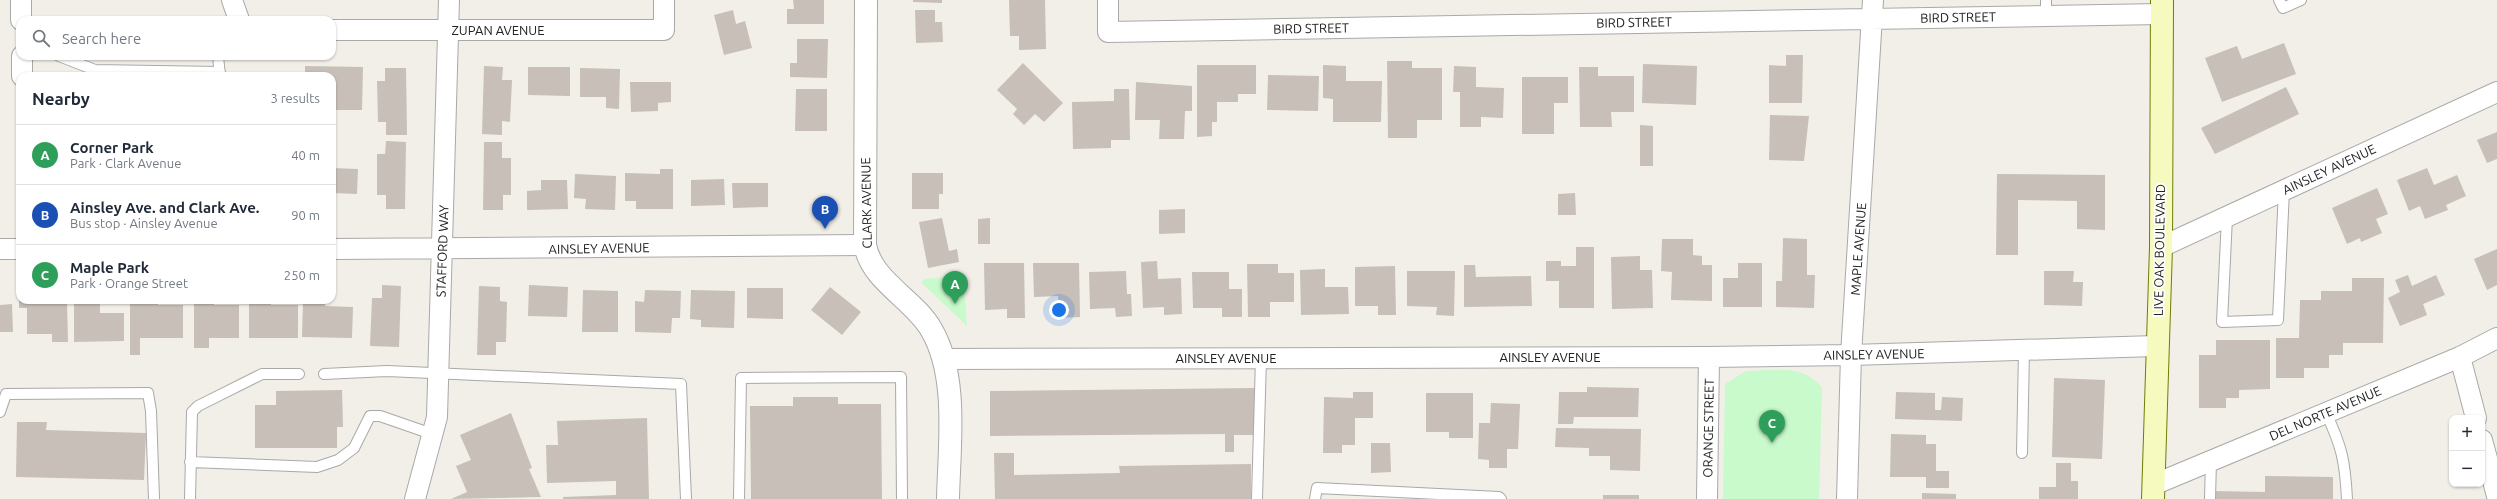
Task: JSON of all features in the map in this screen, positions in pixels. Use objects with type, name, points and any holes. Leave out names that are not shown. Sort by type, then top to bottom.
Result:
[{"type":"main road","name":"LIVE OAK BOULEVARD","points":[[2153,492],[2156,346],[2161,247],[2161,7]]},
{"type":"street","points":[[21,0],[21,16]]},
{"type":"street","points":[[232,0],[238,16]]},
{"type":"street","name":"STAFFORD WAY","points":[[415,499],[437,417],[449,0]]},
{"type":"street","name":"ZUPAN AVENUE","points":[[336,30],[664,30],[664,0]]},
{"type":"street","name":"CLARK AVENUE","points":[[866,0],[865,245],[871,264],[931,328],[944,359],[949,394],[948,499]]},
{"type":"street","name":"BIRD STREET","points":[[1108,0],[1108,32],[1872,9],[2161,7]]},
{"type":"street","name":"MAPLE AVENUE","points":[[1847,499],[1851,355],[1872,9]]},
{"type":"street","points":[[22,60],[22,72]]},
{"type":"street","name":"AINSLEY AVENUE","points":[[2161,247],[2497,92]]},
{"type":"street","name":"AINSLEY AVENUE","points":[[336,249],[442,250],[865,245]]},
{"type":"street","points":[[0,249],[16,249]]},
{"type":"street","name":"DEL NORTE AVENUE","points":[[2153,492],[2212,460],[2460,356],[2497,338]]},
{"type":"street","name":"AINSLEY AVENUE","points":[[944,359],[1851,355],[2156,346]]},
{"type":"street","name":"ORANGE STREET","points":[[1707,499],[1709,356]]},
{"type":"street","points":[[2460,356],[2475,415]]},
{"type":"street","points":[[2485,451],[2497,496]]},
{"type":"lane","points":[[2279,0],[2283,8],[2301,0]]},
{"type":"lane","points":[[69,60],[95,70],[158,72]]},
{"type":"lane","points":[[218,60],[220,72]]},
{"type":"lane","points":[[2227,217],[2222,322],[2278,320],[2284,190]]},
{"type":"lane","points":[[2022,453],[2024,350]]},
{"type":"lane","points":[[1256,499],[1261,358]]},
{"type":"lane","points":[[324,374],[387,371],[681,384],[686,499]]},
{"type":"lane","points":[[190,499],[192,412],[198,406],[262,374],[299,374]]},
{"type":"lane","points":[[739,499],[741,378],[901,377],[902,499]]},
{"type":"lane","points":[[0,412],[6,394],[148,393],[151,411],[154,499]]},
{"type":"lane","points":[[2326,412],[2340,442],[2345,462],[2347,499]]},
{"type":"lane","points":[[190,462],[317,467],[338,460],[354,448],[370,416],[380,416],[432,434]]},
{"type":"lane","points":[[2210,499],[2212,460]]},
{"type":"lane","points":[[1315,499],[1317,488],[1499,497],[1501,499]]},
{"type":"green space","points":[[963,275],[967,326],[921,282],[925,279]]},
{"type":"green space","points":[[1788,370],[1797,372],[1814,380],[1822,388],[1819,499],[1723,499],[1725,384],[1746,371]]},
{"type":"building","points":[[793,0],[824,0],[824,24],[787,24],[787,9],[794,9]]},
{"type":"building","points":[[913,0],[942,0],[942,3],[913,2]]},
{"type":"building","points":[[1009,0],[1045,0],[1046,49],[1019,50],[1019,36],[1010,36]]},
{"type":"building","points":[[733,10],[736,24],[745,21],[752,48],[724,55],[714,15]]},
{"type":"building","points":[[915,10],[935,10],[935,22],[942,22],[943,42],[916,43]]},
{"type":"building","points":[[797,39],[828,39],[827,78],[790,77],[790,63],[797,63]]},
{"type":"building","points":[[2284,43],[2296,74],[2222,102],[2205,58],[2237,46],[2242,59]]},
{"type":"building","points":[[1786,55],[1803,55],[1802,103],[1769,103],[1769,65],[1786,66]]},
{"type":"building","points":[[1387,61],[1412,61],[1412,68],[1442,68],[1442,120],[1417,120],[1417,138],[1388,138]]},
{"type":"building","points":[[1023,63],[1063,103],[1044,122],[1035,114],[1024,125],[1013,114],[1017,109],[997,90]]},
{"type":"building","points":[[1643,64],[1697,66],[1696,105],[1642,103]]},
{"type":"building","points":[[1197,65],[1256,65],[1256,94],[1238,94],[1238,102],[1217,102],[1217,122],[1212,122],[1212,136],[1197,137]]},
{"type":"building","points":[[1323,65],[1346,66],[1346,81],[1382,81],[1381,122],[1333,122],[1333,99],[1323,98]]},
{"type":"building","points":[[305,66],[363,67],[362,110],[336,110],[336,72],[305,72]]},
{"type":"building","points":[[484,66],[503,67],[502,80],[512,80],[510,122],[502,121],[502,135],[482,134]]},
{"type":"building","points":[[1454,66],[1476,67],[1476,87],[1504,88],[1503,118],[1481,117],[1481,127],[1460,127],[1460,92],[1453,92]]},
{"type":"building","points":[[528,67],[570,67],[570,96],[528,95]]},
{"type":"building","points":[[1579,67],[1598,67],[1598,76],[1634,76],[1634,112],[1611,112],[1612,127],[1580,127]]},
{"type":"building","points":[[385,68],[406,68],[407,135],[386,135],[386,122],[378,122],[377,81],[385,81]]},
{"type":"building","points":[[580,68],[620,69],[619,109],[606,108],[606,97],[580,97]]},
{"type":"building","points":[[1268,75],[1319,76],[1318,111],[1267,110]]},
{"type":"building","points":[[1522,77],[1568,77],[1568,103],[1554,103],[1554,134],[1522,134]]},
{"type":"building","points":[[630,82],[671,82],[671,102],[658,103],[658,111],[631,112]]},
{"type":"building","points":[[1136,82],[1192,86],[1192,111],[1185,111],[1184,139],[1159,139],[1160,120],[1135,120]]},
{"type":"building","points":[[2286,87],[2299,114],[2215,154],[2201,128]]},
{"type":"building","points":[[796,89],[827,89],[827,131],[795,131]]},
{"type":"building","points":[[1114,89],[1129,89],[1130,140],[1111,140],[1111,148],[1073,149],[1072,102],[1114,101]]},
{"type":"building","points":[[1770,115],[1809,116],[1804,161],[1769,160]]},
{"type":"building","points":[[1640,125],[1653,126],[1653,166],[1640,166]]},
{"type":"building","points":[[2497,132],[2497,159],[2487,163],[2477,140]]},
{"type":"building","points":[[386,141],[406,142],[405,209],[386,209],[386,195],[377,195],[377,154],[385,154]]},
{"type":"building","points":[[484,142],[502,142],[502,158],[511,158],[511,195],[503,195],[503,210],[483,210]]},
{"type":"building","points":[[336,168],[358,169],[357,194],[336,193]]},
{"type":"building","points":[[2427,168],[2434,185],[2457,175],[2466,196],[2446,205],[2448,210],[2425,219],[2420,206],[2409,211],[2397,180]]},
{"type":"building","points":[[660,169],[673,169],[673,209],[636,209],[636,201],[625,201],[625,173],[660,174]]},
{"type":"building","points":[[912,173],[943,173],[943,194],[939,194],[939,209],[912,209]]},
{"type":"building","points":[[575,174],[616,176],[615,210],[585,209],[586,199],[574,198]]},
{"type":"building","points":[[1997,174],[2105,175],[2105,230],[2077,229],[2077,201],[2018,200],[2018,255],[1996,255]]},
{"type":"building","points":[[724,179],[725,205],[691,206],[691,180]]},
{"type":"building","points":[[541,180],[567,180],[568,209],[527,210],[527,191],[541,190]]},
{"type":"building","points":[[732,183],[768,183],[768,207],[733,208]]},
{"type":"building","points":[[2377,188],[2388,214],[2376,219],[2382,233],[2361,242],[2360,238],[2347,244],[2332,208]]},
{"type":"building","points":[[1575,193],[1576,215],[1558,215],[1558,194]]},
{"type":"building","points":[[1185,209],[1185,233],[1159,234],[1159,210]]},
{"type":"building","points":[[942,218],[949,251],[957,249],[959,262],[928,268],[919,222]]},
{"type":"building","points":[[990,218],[990,244],[978,244],[978,219]]},
{"type":"building","points":[[1783,238],[1807,239],[1807,275],[1815,275],[1814,308],[1776,307],[1776,281],[1782,281]]},
{"type":"building","points":[[1662,239],[1693,239],[1693,255],[1702,256],[1702,265],[1712,265],[1712,301],[1671,300],[1672,272],[1661,271]]},
{"type":"building","points":[[1576,247],[1594,247],[1594,308],[1559,308],[1559,281],[1546,281],[1546,261],[1561,261],[1561,266],[1576,266]]},
{"type":"building","points":[[2497,249],[2497,285],[2487,290],[2474,259]]},
{"type":"building","points":[[1640,256],[1640,270],[1652,270],[1653,308],[1612,309],[1611,257]]},
{"type":"building","points":[[1157,261],[1158,279],[1181,278],[1182,314],[1164,315],[1164,307],[1143,308],[1141,262]]},
{"type":"building","points":[[984,263],[1024,263],[1025,318],[1007,318],[1007,309],[985,310]]},
{"type":"building","points":[[1033,263],[1079,263],[1080,317],[1059,318],[1058,296],[1034,297]]},
{"type":"building","points":[[1738,263],[1762,263],[1762,307],[1723,307],[1723,278],[1738,278]]},
{"type":"building","points":[[1247,264],[1278,264],[1278,273],[1294,273],[1294,302],[1270,302],[1270,317],[1248,317]]},
{"type":"building","points":[[1464,265],[1475,265],[1476,277],[1531,276],[1532,306],[1464,307]]},
{"type":"building","points":[[1395,266],[1396,315],[1378,315],[1378,306],[1355,306],[1355,267]]},
{"type":"building","points":[[1325,269],[1325,287],[1348,287],[1349,314],[1301,315],[1300,270]]},
{"type":"building","points":[[1126,271],[1127,294],[1131,294],[1132,316],[1116,317],[1115,308],[1090,309],[1089,272]]},
{"type":"building","points":[[1407,271],[1455,271],[1454,316],[1436,315],[1437,307],[1407,306]]},
{"type":"building","points":[[2044,271],[2074,271],[2073,282],[2083,282],[2082,306],[2044,305]]},
{"type":"building","points":[[1192,272],[1229,272],[1229,289],[1242,289],[1242,317],[1222,317],[1222,308],[1193,308]]},
{"type":"building","points":[[2408,275],[2412,286],[2436,275],[2445,295],[2423,304],[2427,315],[2400,326],[2388,298],[2400,292],[2395,280]]},
{"type":"building","points":[[2352,278],[2384,278],[2383,343],[2343,343],[2343,355],[2329,355],[2329,368],[2304,368],[2304,378],[2276,378],[2276,338],[2299,338],[2300,300],[2321,300],[2321,291],[2352,291]]},
{"type":"building","points":[[382,285],[401,286],[399,347],[370,346],[372,298],[382,298]]},
{"type":"building","points":[[529,285],[568,287],[567,317],[528,316]]},
{"type":"building","points":[[479,286],[500,287],[500,301],[507,302],[506,342],[496,342],[496,355],[477,355]]},
{"type":"building","points":[[830,287],[861,312],[842,335],[811,310]]},
{"type":"building","points":[[747,288],[783,288],[783,319],[747,318]]},
{"type":"building","points":[[583,290],[618,291],[618,332],[582,332]]},
{"type":"building","points":[[645,290],[681,291],[680,318],[672,318],[671,333],[635,332],[635,301],[644,302]]},
{"type":"building","points":[[691,290],[735,291],[734,328],[701,327],[701,320],[690,319]]},
{"type":"building","points":[[12,304],[13,332],[0,332],[0,305]]},
{"type":"building","points":[[19,304],[67,304],[68,342],[52,342],[52,334],[27,334],[27,308],[19,308]]},
{"type":"building","points":[[74,304],[100,304],[100,313],[124,313],[124,341],[74,342]]},
{"type":"building","points":[[130,304],[183,305],[183,338],[140,338],[140,355],[130,355]]},
{"type":"building","points":[[194,304],[239,305],[239,338],[209,338],[209,348],[194,348]]},
{"type":"building","points":[[249,304],[298,305],[298,338],[249,338]]},
{"type":"building","points":[[303,304],[325,304],[325,306],[353,307],[352,338],[302,337]]},
{"type":"building","points":[[2216,340],[2270,340],[2270,389],[2239,390],[2239,398],[2226,398],[2226,408],[2199,408],[2199,355],[2216,355]]},
{"type":"building","points":[[2054,378],[2105,380],[2102,459],[2052,457]]},
{"type":"building","points":[[1587,387],[1639,388],[1638,417],[1574,417],[1573,424],[1558,424],[1559,392],[1587,392]]},
{"type":"building","points":[[1254,388],[1254,435],[1234,435],[1234,452],[1225,452],[1225,434],[990,436],[990,391]]},
{"type":"building","points":[[342,390],[343,427],[337,427],[337,448],[255,448],[255,405],[276,405],[276,391]]},
{"type":"building","points":[[1353,392],[1373,392],[1373,418],[1355,418],[1355,445],[1342,445],[1342,453],[1323,453],[1324,397],[1353,398]]},
{"type":"building","points":[[1896,392],[1935,393],[1935,410],[1941,410],[1942,397],[1963,398],[1962,421],[1895,419]]},
{"type":"building","points":[[1426,393],[1473,393],[1473,438],[1449,438],[1449,432],[1426,432]]},
{"type":"building","points":[[793,397],[838,397],[838,404],[881,404],[882,499],[751,499],[750,406],[793,406]]},
{"type":"building","points":[[1491,403],[1520,404],[1518,449],[1507,449],[1507,468],[1489,468],[1489,460],[1478,459],[1479,423],[1490,423]]},
{"type":"building","points":[[511,413],[532,468],[529,469],[541,497],[451,499],[467,492],[456,466],[471,460],[460,435]]},
{"type":"building","points":[[647,418],[649,499],[563,499],[563,497],[616,495],[616,481],[547,483],[546,445],[558,445],[557,421]]},
{"type":"building","points":[[17,422],[47,422],[46,430],[146,433],[144,480],[16,477]]},
{"type":"building","points":[[1556,428],[1641,429],[1640,471],[1610,470],[1610,456],[1589,456],[1589,448],[1555,447]]},
{"type":"building","points":[[1891,434],[1926,435],[1926,444],[1936,444],[1936,471],[1949,471],[1949,488],[1926,488],[1926,477],[1890,477]]},
{"type":"building","points":[[1371,443],[1390,443],[1391,472],[1371,473]]},
{"type":"building","points":[[994,453],[1014,453],[1014,475],[1120,473],[1119,466],[1251,464],[1251,499],[995,499]]},
{"type":"building","points":[[2056,463],[2071,463],[2071,481],[2078,481],[2078,499],[2039,499],[2039,487],[2056,487]]},
{"type":"building","points":[[2265,476],[2333,477],[2333,499],[2212,499],[2212,491],[2265,492]]},
{"type":"building","points":[[1922,493],[1956,494],[1956,499],[1922,499]]},
{"type":"building","points":[[1603,495],[1639,495],[1639,499],[1603,499]]},
{"type":"place","name":"Ainsley Ave. and Clark Ave.","points":[[825,229]]},
{"type":"place","name":"Corner Park","points":[[955,304]]},
{"type":"place","name":"Maple Park","points":[[1772,443]]}]
